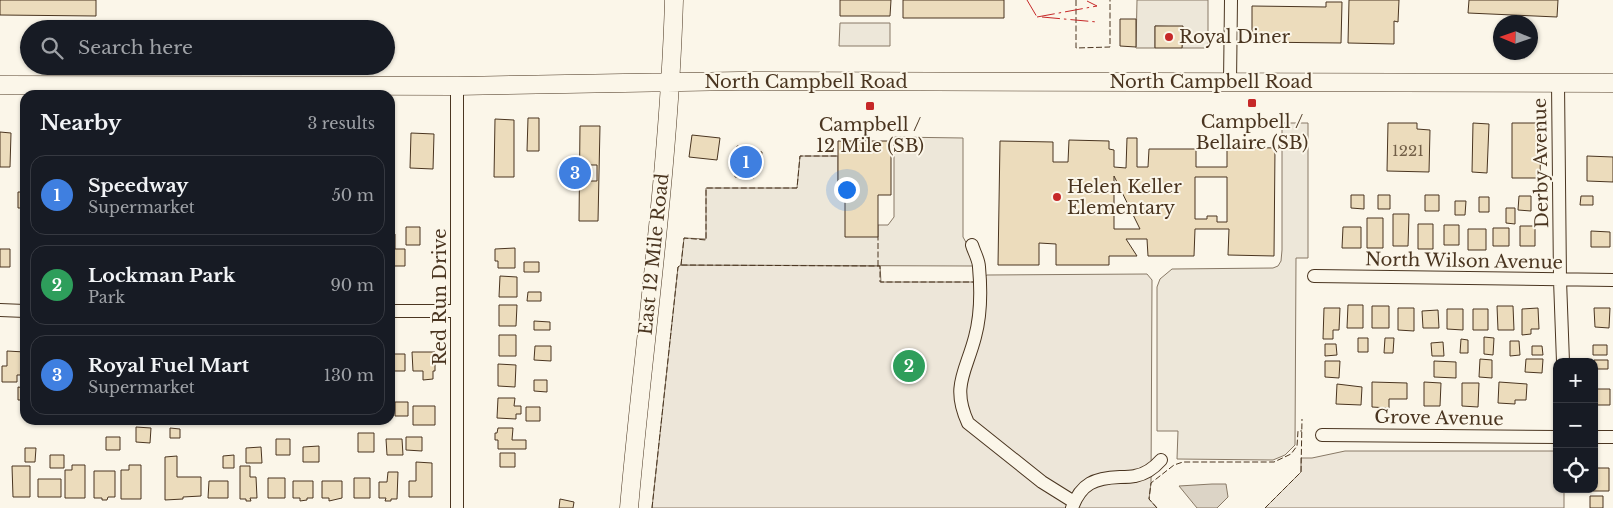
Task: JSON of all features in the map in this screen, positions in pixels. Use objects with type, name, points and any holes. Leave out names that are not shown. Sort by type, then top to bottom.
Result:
[{"type":"street","name":"East 12 Mile Road","points":[[629,508],[663,168],[674,0]]},
{"type":"street","points":[[1230,82],[1231,0]]},
{"type":"street","name":"North Campbell Road","points":[[0,85],[457,86],[669,81],[1613,83]]},
{"type":"street","name":"Derby Avenue","points":[[1558,83],[1562,358]]},
{"type":"street","name":"Red Run Drive","points":[[457,86],[457,508]]},
{"type":"street","points":[[972,245],[979,266],[979,315],[976,335],[965,365],[960,388],[961,408],[968,423],[1073,505],[1081,490],[1091,482],[1102,478],[1135,477],[1147,472],[1161,460]]},
{"type":"street","name":"North Wilson Avenue","points":[[1314,276],[1613,280]]},
{"type":"street","points":[[0,310],[20,310]]},
{"type":"street","points":[[395,311],[457,311]]},
{"type":"street","name":"Grove Avenue","points":[[1322,435],[1553,437]]},
{"type":"street","points":[[1598,437],[1613,437]]},
{"type":"shaded area","points":[[1137,0],[1208,0],[1208,48],[1182,48],[1182,27],[1155,26],[1155,48],[1136,48]]},
{"type":"shaded area","points":[[840,23],[890,23],[890,46],[839,46]]},
{"type":"shaded area","points":[[1282,123],[1308,123],[1308,258],[1296,258],[1295,445],[1285,455],[1273,460],[1177,459],[1178,431],[1157,431],[1157,287],[1160,279],[1172,269],[1273,268],[1278,266],[1281,261],[1282,250]]},
{"type":"shaded area","points":[[894,137],[963,138],[963,237],[972,253],[973,266],[681,265],[684,238],[706,239],[706,188],[797,188],[800,156],[838,156],[838,195],[845,195],[878,237],[878,225],[888,225],[894,217]]},
{"type":"shaded area","points":[[681,265],[880,266],[881,282],[974,282],[987,275],[1147,274],[1152,280],[1151,483],[1149,499],[1157,508],[652,508],[678,267]]},
{"type":"shaded area","points":[[1345,451],[1553,451],[1553,493],[1564,493],[1564,508],[1265,508],[1301,472],[1301,458],[1312,458]]},
{"type":"shaded area","points":[[1226,484],[1228,497],[1217,508],[1197,508],[1179,486]]},
{"type":"building","points":[[0,0],[96,0],[96,16],[0,15]]},
{"type":"building","points":[[840,0],[891,0],[890,16],[840,16]]},
{"type":"building","points":[[903,0],[1004,0],[1004,18],[903,18]]},
{"type":"building","points":[[1349,0],[1399,0],[1398,22],[1394,21],[1394,44],[1348,43]]},
{"type":"building","points":[[1469,0],[1558,0],[1557,17],[1468,13]]},
{"type":"building","points":[[1326,2],[1342,2],[1341,43],[1252,42],[1252,6],[1326,7]]},
{"type":"building","points":[[1120,19],[1136,19],[1136,47],[1120,46]]},
{"type":"building","name":"Royal Diner","points":[[1155,26],[1183,26],[1182,48],[1155,48]]},
{"type":"building","points":[[528,118],[539,118],[539,151],[527,151]]},
{"type":"building","points":[[495,119],[514,120],[514,177],[494,177]]},
{"type":"building","points":[[1388,123],[1417,123],[1417,129],[1430,130],[1429,172],[1387,171]]},
{"type":"building","points":[[1473,123],[1489,124],[1487,173],[1472,172]]},
{"type":"building","points":[[1512,123],[1541,123],[1540,178],[1512,178]]},
{"type":"building","points":[[580,126],[600,126],[598,221],[579,221]]},
{"type":"building","points":[[0,132],[11,133],[10,167],[0,167]]},
{"type":"building","points":[[411,133],[434,134],[433,169],[410,168]]},
{"type":"building","points":[[692,135],[720,138],[717,160],[689,157]]},
{"type":"building","name":"Helen Keller Elementary","points":[[1127,138],[1137,138],[1137,167],[1148,167],[1149,149],[1196,149],[1196,167],[1227,167],[1227,147],[1275,148],[1274,256],[1228,255],[1229,229],[1195,229],[1194,256],[1148,256],[1147,239],[1126,239],[1137,256],[1109,256],[1109,265],[1056,265],[1056,244],[1039,243],[1039,265],[998,265],[1000,141],[1053,142],[1053,162],[1068,162],[1069,140],[1109,141],[1109,149],[1114,150],[1114,167],[1126,168]],"holes":[[[1114,176],[1140,229],[1114,229]],[[1195,177],[1227,177],[1227,222],[1217,222],[1217,216],[1207,216],[1207,219],[1195,219]]]},
{"type":"building","points":[[838,141],[891,141],[891,195],[878,195],[878,237],[845,237],[845,195],[838,195]]},
{"type":"building","points":[[737,146],[756,148],[756,151],[762,152],[761,161],[755,160],[754,178],[735,177]]},
{"type":"building","points":[[1587,156],[1613,157],[1613,182],[1587,181]]},
{"type":"building","points":[[565,165],[597,165],[597,181],[565,181]]},
{"type":"building","points":[[18,192],[20,192],[20,208],[18,208]]},
{"type":"building","points":[[1351,195],[1364,195],[1364,209],[1351,208]]},
{"type":"building","points":[[1378,195],[1390,195],[1390,209],[1378,209]]},
{"type":"building","points":[[1425,195],[1439,195],[1439,211],[1425,211]]},
{"type":"building","points":[[1519,196],[1531,196],[1531,211],[1518,210]]},
{"type":"building","points":[[1581,196],[1593,196],[1593,205],[1580,205]]},
{"type":"building","points":[[1479,197],[1489,197],[1489,212],[1479,212]]},
{"type":"building","points":[[1455,201],[1466,201],[1465,215],[1455,215]]},
{"type":"building","points":[[1506,208],[1515,208],[1515,224],[1506,223]]},
{"type":"building","points":[[1393,214],[1409,214],[1408,246],[1393,246]]},
{"type":"building","points":[[1367,218],[1383,218],[1383,248],[1367,248]]},
{"type":"building","points":[[1418,224],[1433,224],[1433,249],[1418,249]]},
{"type":"building","points":[[1444,225],[1459,225],[1459,245],[1444,245]]},
{"type":"building","points":[[1520,226],[1535,226],[1535,246],[1520,246]]},
{"type":"building","points":[[406,227],[420,227],[420,245],[406,245]]},
{"type":"building","points":[[1343,227],[1361,227],[1361,248],[1342,248]]},
{"type":"building","points":[[1493,228],[1509,228],[1509,246],[1493,246]]},
{"type":"building","points":[[1468,229],[1486,229],[1486,250],[1468,250]]},
{"type":"building","points":[[1591,231],[1610,232],[1610,247],[1591,247]]},
{"type":"building","points":[[515,248],[515,268],[498,268],[498,261],[495,261],[495,249]]},
{"type":"building","points":[[0,249],[10,249],[10,267],[0,267]]},
{"type":"building","points":[[395,249],[405,249],[405,266],[395,266]]},
{"type":"building","points":[[524,262],[539,262],[539,272],[524,272]]},
{"type":"building","points":[[500,276],[517,277],[517,297],[499,297]]},
{"type":"building","points":[[528,292],[541,292],[541,301],[527,301]]},
{"type":"building","points":[[499,305],[517,305],[516,326],[499,326]]},
{"type":"building","points":[[1348,305],[1363,305],[1363,328],[1347,328]]},
{"type":"building","points":[[1372,306],[1389,306],[1389,328],[1372,328]]},
{"type":"building","points":[[1497,306],[1513,306],[1514,330],[1498,330]]},
{"type":"building","points":[[1324,308],[1340,308],[1339,330],[1333,330],[1333,339],[1323,339]]},
{"type":"building","points":[[1398,308],[1414,308],[1414,331],[1398,330]]},
{"type":"building","points":[[1538,308],[1539,329],[1531,329],[1531,334],[1522,335],[1522,309]]},
{"type":"building","points":[[1594,308],[1610,308],[1609,328],[1595,327]]},
{"type":"building","points":[[1447,309],[1463,309],[1463,330],[1447,329]]},
{"type":"building","points":[[1473,309],[1488,309],[1488,330],[1473,330]]},
{"type":"building","points":[[1438,310],[1439,328],[1423,328],[1422,311]]},
{"type":"building","points":[[534,321],[550,322],[550,330],[534,330]]},
{"type":"building","points":[[499,335],[516,335],[516,356],[499,356]]},
{"type":"building","points":[[1484,337],[1494,338],[1493,355],[1484,354]]},
{"type":"building","points":[[1358,338],[1368,338],[1368,352],[1358,352]]},
{"type":"building","points":[[1385,338],[1394,338],[1393,353],[1384,353]]},
{"type":"building","points":[[1461,339],[1468,340],[1468,353],[1460,353]]},
{"type":"building","points":[[1510,341],[1519,341],[1520,355],[1510,356]]},
{"type":"building","points":[[1443,342],[1444,356],[1432,356],[1431,343]]},
{"type":"building","points":[[1325,344],[1336,344],[1337,355],[1325,356]]},
{"type":"building","points":[[1593,345],[1607,345],[1607,355],[1593,355]]},
{"type":"building","points":[[535,346],[551,346],[551,361],[534,360]]},
{"type":"building","points":[[1532,346],[1542,346],[1543,355],[1532,355]]},
{"type":"building","points":[[7,351],[20,352],[20,375],[17,375],[17,382],[2,382],[2,366],[7,366]]},
{"type":"building","points":[[412,352],[435,352],[433,379],[423,380],[423,371],[413,371]]},
{"type":"building","points":[[395,354],[405,354],[405,371],[395,371]]},
{"type":"building","points":[[1480,359],[1492,360],[1492,378],[1479,377]]},
{"type":"building","points":[[1526,359],[1543,359],[1542,373],[1525,372]]},
{"type":"building","points":[[1598,360],[1608,360],[1608,369],[1598,369]]},
{"type":"building","points":[[1325,361],[1340,361],[1339,378],[1325,377]]},
{"type":"building","points":[[1434,361],[1456,362],[1456,378],[1434,377]]},
{"type":"building","points":[[498,364],[516,365],[515,387],[498,386]]},
{"type":"building","points":[[534,380],[547,380],[547,392],[534,391]]},
{"type":"building","points":[[1372,382],[1407,383],[1407,399],[1389,399],[1389,408],[1372,407]]},
{"type":"building","points":[[1424,382],[1441,383],[1440,406],[1424,406]]},
{"type":"building","points":[[1499,382],[1527,384],[1526,400],[1515,400],[1515,404],[1498,403]]},
{"type":"building","points":[[1462,383],[1479,383],[1478,407],[1462,406]]},
{"type":"building","points":[[1337,384],[1362,387],[1361,405],[1336,404]]},
{"type":"building","points":[[18,387],[20,387],[20,400],[18,400]]},
{"type":"building","points":[[1598,389],[1610,389],[1610,405],[1598,405]]},
{"type":"building","points":[[498,398],[515,398],[514,406],[521,406],[521,414],[516,414],[516,419],[497,418]]},
{"type":"building","points":[[395,402],[408,402],[408,416],[395,416]]},
{"type":"building","points":[[413,406],[435,406],[435,425],[413,425]]},
{"type":"building","points":[[526,407],[540,407],[540,421],[526,421]]},
{"type":"building","points":[[136,427],[151,428],[150,443],[136,442]]},
{"type":"building","points":[[170,428],[180,429],[180,438],[170,438]]},
{"type":"building","points":[[498,428],[513,428],[512,440],[526,440],[526,449],[498,449],[498,440],[495,440],[495,433],[497,433]]},
{"type":"building","points":[[358,433],[374,433],[374,452],[358,452]]},
{"type":"building","points":[[106,437],[120,437],[120,450],[106,450]]},
{"type":"building","points":[[406,437],[422,437],[422,451],[406,450]]},
{"type":"building","points":[[276,439],[290,439],[290,455],[276,455]]},
{"type":"building","points":[[386,439],[402,439],[403,455],[387,455]]},
{"type":"building","points":[[319,446],[319,462],[303,462],[303,447]]},
{"type":"building","points":[[261,447],[262,463],[246,463],[246,448]]},
{"type":"building","points":[[25,448],[36,448],[35,462],[25,462]]},
{"type":"building","points":[[500,453],[515,453],[515,467],[500,467]]},
{"type":"building","points":[[50,455],[64,455],[64,468],[50,468]]},
{"type":"building","points":[[234,455],[234,468],[223,468],[223,456]]},
{"type":"building","points":[[177,456],[177,477],[201,477],[201,496],[165,500],[165,457]]},
{"type":"building","points":[[416,462],[432,463],[432,497],[409,497],[409,481],[416,481]]},
{"type":"building","points":[[72,465],[85,465],[85,498],[65,498],[65,470],[72,470]]},
{"type":"building","points":[[129,465],[141,465],[141,499],[121,499],[121,470],[129,470]]},
{"type":"building","points":[[12,466],[30,466],[30,497],[13,497]]},
{"type":"building","points":[[240,466],[250,466],[250,477],[256,477],[257,498],[250,498],[251,501],[240,499]]},
{"type":"building","points":[[1598,468],[1609,468],[1609,491],[1598,491]]},
{"type":"building","points":[[94,471],[115,471],[115,497],[108,497],[107,500],[94,498]]},
{"type":"building","points":[[388,472],[398,472],[397,499],[385,501],[386,498],[379,498],[379,482],[387,482]]},
{"type":"building","points":[[268,478],[285,478],[285,498],[268,498]]},
{"type":"building","points":[[354,478],[370,478],[370,498],[354,498]]},
{"type":"building","points":[[38,479],[61,479],[61,497],[38,497]]},
{"type":"building","points":[[209,481],[228,481],[228,498],[208,498]]},
{"type":"building","points":[[293,481],[313,481],[313,498],[300,501],[300,498],[293,498]]},
{"type":"building","points":[[322,481],[342,481],[342,498],[329,501],[329,498],[322,498]]},
{"type":"building","points":[[1590,496],[1603,496],[1603,508],[1590,508]]},
{"type":"building","points":[[560,499],[574,502],[573,508],[559,508]]},
{"type":"fence","points":[[1076,0],[1076,48],[1110,47],[1110,0]]},
{"type":"fence","points":[[681,265],[684,238],[706,240],[706,188],[797,188],[800,156],[838,156]]},
{"type":"fence","points":[[878,237],[878,266]]},
{"type":"fence","points":[[652,508],[678,267],[681,265],[880,266],[880,282],[974,282]]},
{"type":"fence","points":[[1265,508],[1301,472],[1302,419]]},
{"type":"fence","points":[[1157,508],[1149,499],[1151,483],[1174,465],[1183,462],[1274,462],[1291,454],[1297,446],[1298,431],[1302,431]]},
{"type":"power","points":[[1027,0],[1037,17]]},
{"type":"power","points":[[1087,1],[1097,6]]},
{"type":"power","points":[[1037,17],[1097,6]]},
{"type":"power","points":[[1042,17],[1097,22]]},
{"type":"place","name":"Royal Diner","points":[[1169,37]]},
{"type":"place","name":"Campbell / Bellaire (SB)","points":[[1252,103]]},
{"type":"place","name":"Campbell / 12 Mile (SB)","points":[[870,106]]},
{"type":"place","name":"Speedway","points":[[746,162]]},
{"type":"place","name":"Royal Fuel Mart","points":[[575,173]]},
{"type":"place","name":"Helen Keller Elementary","points":[[1057,197]]},
{"type":"place","name":"Lockman Park","points":[[909,366]]}]
